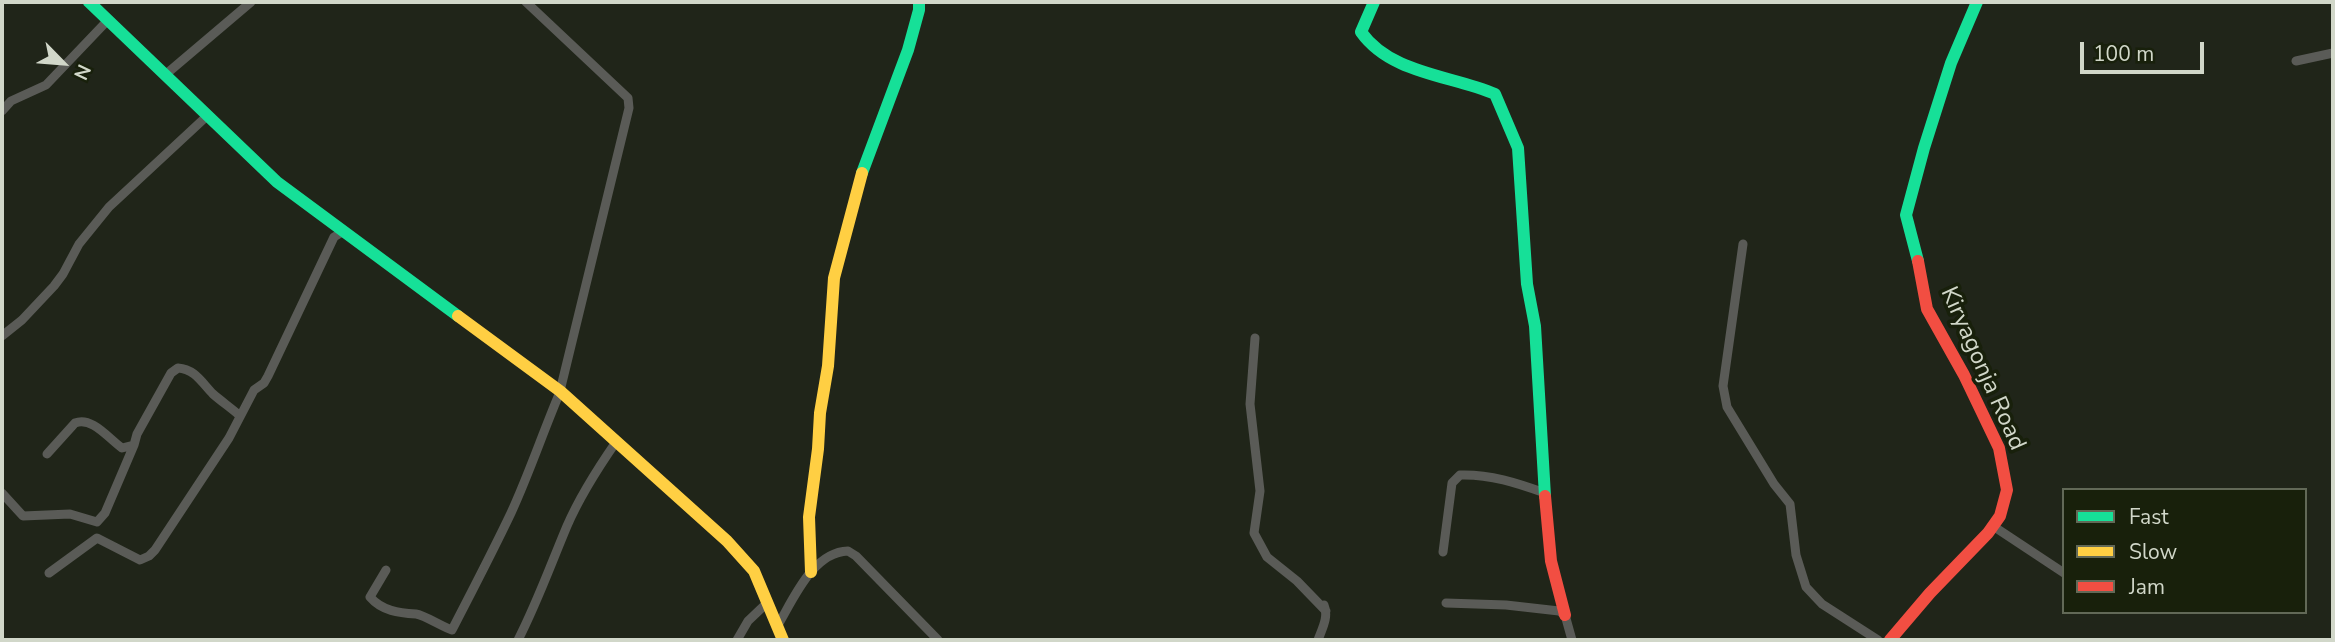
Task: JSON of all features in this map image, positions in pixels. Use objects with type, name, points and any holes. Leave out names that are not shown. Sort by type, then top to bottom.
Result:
[{"type":"street","points":[[89,2],[278,182],[560,391],[727,541],[754,571],[783,640]]},
{"type":"street","points":[[165,75],[251,2]]},
{"type":"street","points":[[449,640],[510,514],[560,391],[629,108],[628,98],[526,2]]},
{"type":"street","points":[[811,572],[809,517],[828,366],[834,278],[861,174],[908,50],[919,2]]},
{"type":"street","points":[[1374,2],[1361,32],[1367,44],[1385,58],[1495,94],[1518,148],[1527,284],[1535,326],[1545,493],[1552,556],[1550,561],[1572,640]]},
{"type":"street","name":"Kiryagonja Road","points":[[1890,640],[1993,526],[2007,490],[2006,472],[1999,448],[1927,309],[1906,215],[1951,62],[1977,2]]},
{"type":"street","points":[[2,111],[12,101],[46,85],[108,20]]},
{"type":"street","points":[[2296,61],[2333,53]]},
{"type":"street","points":[[2,336],[22,320],[54,286],[64,274],[79,244],[114,202],[207,116]]},
{"type":"street","points":[[49,573],[97,538],[140,560],[149,556],[162,541],[229,438],[254,390],[264,383],[334,237],[344,231]]},
{"type":"street","points":[[1743,244],[1723,386],[1727,407],[1774,484],[1790,504],[1796,555],[1806,587],[1822,604],[1878,640]]},
{"type":"street","points":[[1255,338],[1250,404],[1260,491],[1254,533],[1267,557],[1297,581],[1326,611]]},
{"type":"street","points":[[2,493],[23,516],[70,514],[97,523],[105,513],[137,434],[171,373],[178,368],[195,374],[239,415]]},
{"type":"street","points":[[47,454],[75,423],[82,420],[90,422],[122,448],[134,445]]},
{"type":"street","points":[[518,640],[570,521],[593,475],[616,442]]},
{"type":"street","points":[[1443,552],[1452,483],[1460,475],[1511,481],[1545,493]]},
{"type":"street","points":[[1993,526],[2062,572]]},
{"type":"street","points":[[778,625],[811,572],[831,554],[848,551],[938,640]]},
{"type":"street","points":[[386,570],[370,597],[377,605],[408,615],[418,614],[438,626],[452,630]]},
{"type":"street","points":[[1317,596],[1326,611],[1318,640]]},
{"type":"street","points":[[737,640],[748,621],[768,602]]},
{"type":"street","points":[[1446,603],[1517,606],[1559,611],[1565,615]]},
{"type":"traffic: fast","points":[[89,2],[277,182],[458,316]]},
{"type":"traffic: fast","points":[[862,173],[908,50],[919,2]]},
{"type":"traffic: fast","points":[[1374,2],[1361,32],[1374,46],[1388,57],[1422,72],[1495,94],[1518,148],[1527,284],[1535,326],[1545,496]]},
{"type":"traffic: fast","points":[[1918,261],[1906,215],[1951,63],[1977,2]]},
{"type":"traffic: slow","points":[[811,572],[809,517],[828,366],[834,278],[862,173]]},
{"type":"traffic: slow","points":[[458,316],[560,391],[727,541],[754,571],[783,640]]},
{"type":"traffic: jam","points":[[1890,640],[1930,593],[1988,533],[2000,516],[2007,490],[1999,448],[1964,375],[1927,309],[1918,261]]},
{"type":"traffic: jam","points":[[1545,496],[1551,561],[1565,615]]}]
